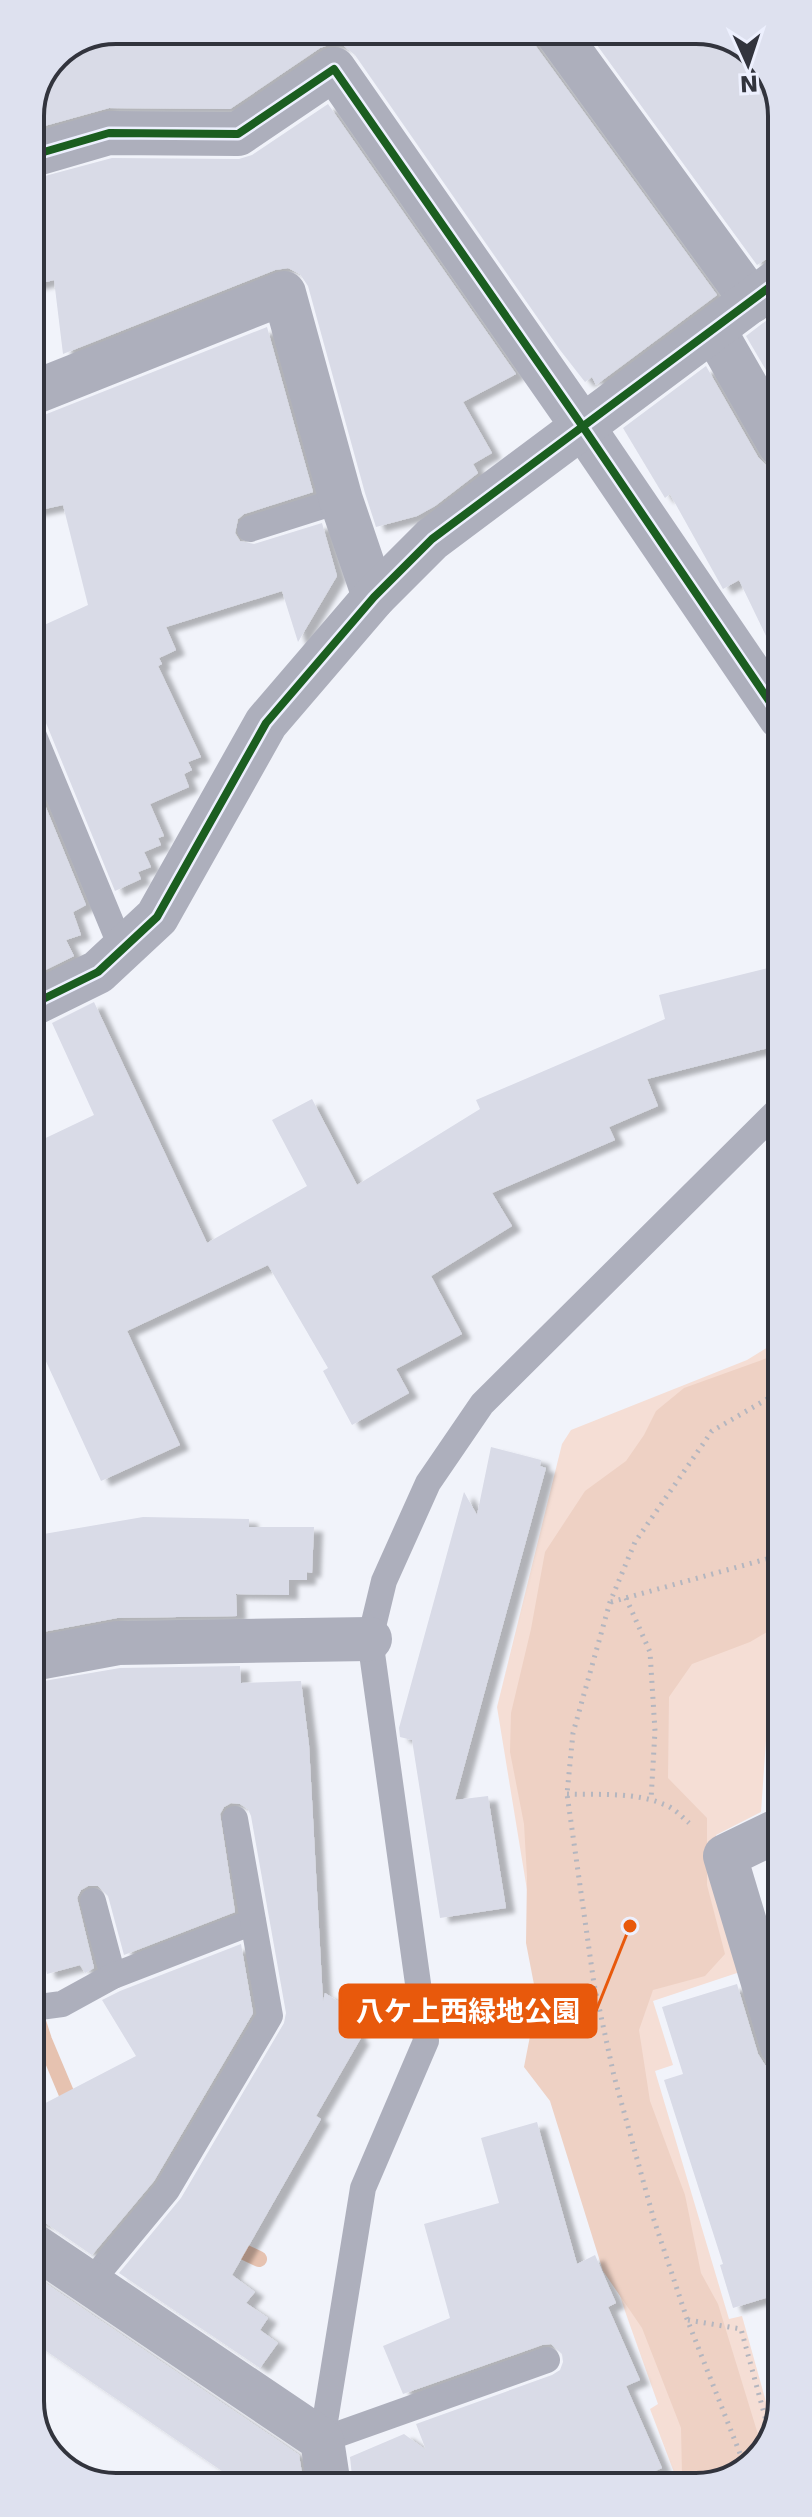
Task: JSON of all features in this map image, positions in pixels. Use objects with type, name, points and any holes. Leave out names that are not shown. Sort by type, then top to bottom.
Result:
[{"type":"street","points":[[44,999],[98,972],[157,917],[266,723],[374,597],[432,539],[766,291],[566,44]]},
{"type":"street","points":[[44,152],[109,133],[238,134],[334,69],[768,699]]},
{"type":"street","points":[[44,388],[284,293],[341,500],[374,597]]},
{"type":"street","points":[[714,330],[768,424]]},
{"type":"street","points":[[44,1657],[118,1643],[370,1639]]},
{"type":"street","points":[[768,1835],[725,1856],[768,1999]]},
{"type":"street","points":[[44,2253],[322,2440],[327,2473]]},
{"type":"lane","points":[[250,529],[341,500]]},
{"type":"lane","points":[[44,760],[122,949]]},
{"type":"lane","points":[[547,2360],[322,2440],[363,2188],[426,2041],[370,1639],[384,1581],[428,1483],[482,1404],[768,1120]]},
{"type":"lane","points":[[89,2284],[167,2190],[270,2016],[235,1819]]},
{"type":"lane","points":[[93,1901],[113,1976]]},
{"type":"lane","points":[[44,2006],[62,2004],[113,1976],[253,1922]]},
{"type":"path","points":[[741,2457],[687,2319],[654,2220],[614,2076],[594,1984],[567,1794],[573,1733],[610,1602],[635,1542],[712,1431],[768,1399]]},
{"type":"path","points":[[610,1602],[768,1559]]},
{"type":"path","points":[[626,1598],[650,1652],[655,1731],[651,1800]]},
{"type":"path","points":[[567,1794],[616,1795],[667,1805],[725,1856]]},
{"type":"path","points":[[687,2319],[741,2329],[765,2418]]},
{"type":"shaded area","points":[[768,1347],[768,1712],[761,1812],[716,1835],[715,1880],[740,1972],[653,2001],[673,2065],[655,2071],[729,2319],[742,2316],[767,2407],[761,2433],[736,2461],[714,2471],[674,2473],[650,2409],[658,2404],[567,2134],[497,1707],[562,1444],[571,1430],[747,1360]]},
{"type":"shaded area","points":[[768,1358],[768,1632],[750,1642],[692,1664],[669,1697],[668,1778],[707,1818],[707,1885],[725,1954],[705,1976],[653,1990],[639,2030],[650,2101],[685,2195],[701,2273],[718,2304],[759,2437],[747,2452],[728,2466],[696,2473],[682,2473],[681,2428],[642,2328],[603,2271],[550,2101],[524,2067],[537,2000],[526,1943],[524,1824],[510,1752],[511,1713],[545,1552],[585,1491],[626,1461],[656,1411],[684,1388]]},
{"type":"building","points":[[331,44],[320,48],[230,109],[109,108],[44,126],[45,102],[56,76],[76,56],[102,45]]},
{"type":"building","points":[[331,44],[535,44],[717,295],[596,385],[592,377],[585,382],[355,55],[344,46]]},
{"type":"building","points":[[596,44],[710,45],[740,59],[756,76],[766,98],[768,116],[768,259],[757,265]]},
{"type":"building","points":[[328,104],[516,374],[463,402],[492,453],[473,464],[478,473],[417,516],[376,527],[308,286],[300,274],[288,268],[275,270],[63,354],[54,280],[44,282],[44,176],[112,158],[239,159],[252,155]]},
{"type":"building","points":[[768,319],[768,374],[746,336]]},
{"type":"building","points":[[267,327],[313,492],[244,514],[238,519],[235,533],[240,541],[254,544],[322,523],[337,576],[298,642],[282,591],[166,627],[176,650],[159,658],[162,664],[158,666],[201,757],[188,762],[192,770],[184,774],[189,787],[150,804],[164,836],[158,838],[161,845],[144,852],[151,867],[138,872],[141,879],[115,891],[44,721],[44,625],[88,605],[63,505],[44,509],[44,415]]},
{"type":"building","points":[[706,366],[758,457],[768,466],[768,640],[739,580],[723,589],[670,494],[665,498],[623,428]]},
{"type":"building","points":[[44,803],[86,905],[73,912],[81,935],[66,940],[74,956],[44,971]]},
{"type":"building","points":[[768,968],[768,1048],[647,1079],[658,1106],[609,1127],[615,1140],[492,1193],[512,1226],[431,1276],[462,1334],[396,1369],[409,1393],[352,1425],[323,1371],[328,1368],[268,1265],[127,1331],[180,1445],[101,1481],[44,1357],[44,1139],[94,1115],[52,1023],[94,1002],[207,1243],[307,1186],[272,1120],[312,1099],[357,1185],[480,1109],[476,1100],[665,1019],[659,995]]},
{"type":"building","points":[[491,1447],[541,1460],[540,1466],[546,1468],[455,1800],[488,1796],[506,1908],[440,1918],[412,1740],[400,1737],[399,1728],[464,1492],[477,1515]]},
{"type":"building","points":[[143,1517],[249,1519],[249,1527],[314,1527],[312,1573],[307,1572],[307,1580],[289,1580],[289,1595],[236,1594],[237,1616],[117,1618],[44,1632],[44,1534]]},
{"type":"building","points":[[240,1666],[241,1683],[301,1681],[309,1745],[323,2001],[325,1993],[359,2015],[357,2038],[361,2038],[316,2116],[321,2119],[232,2275],[255,2292],[246,2303],[268,2318],[260,2330],[278,2343],[260,2368],[119,2273],[181,2198],[284,2023],[286,2013],[248,1809],[231,1803],[220,1814],[235,1912],[124,1955],[108,1896],[98,1886],[88,1886],[81,1890],[77,1898],[94,1968],[85,1973],[80,1965],[47,1974],[44,1963],[44,1681],[120,1668]]},
{"type":"building","points":[[241,1944],[253,2013],[154,2181],[92,2255],[44,2223],[44,2104],[136,2056],[102,2000]]},
{"type":"building","points":[[737,1984],[758,2054],[768,2066],[768,2297],[733,2308],[720,2265],[723,2264],[664,2080],[683,2074],[662,2007]]},
{"type":"building","points":[[537,2122],[577,2264],[595,2255],[616,2303],[608,2307],[640,2380],[626,2386],[662,2468],[651,2473],[352,2473],[350,2457],[404,2434],[426,2450],[416,2424],[560,2370],[562,2354],[551,2344],[542,2345],[403,2394],[383,2346],[450,2318],[424,2224],[499,2203],[481,2138]]},
{"type":"building","points":[[44,2282],[299,2455],[302,2473],[225,2473],[44,2350]]},
{"type":"waterway","points":[[44,2040],[73,2109]]},
{"type":"waterway","points":[[225,2243],[259,2259]]},
{"type":"cycle path","points":[[44,152],[109,133],[238,134],[334,69],[768,699]]},
{"type":"cycle path","points":[[44,999],[98,972],[157,917],[266,723],[374,597],[432,539],[768,288]]},
{"type":"place","name":"八ケ上西緑地公園","points":[[630,1926]]}]
